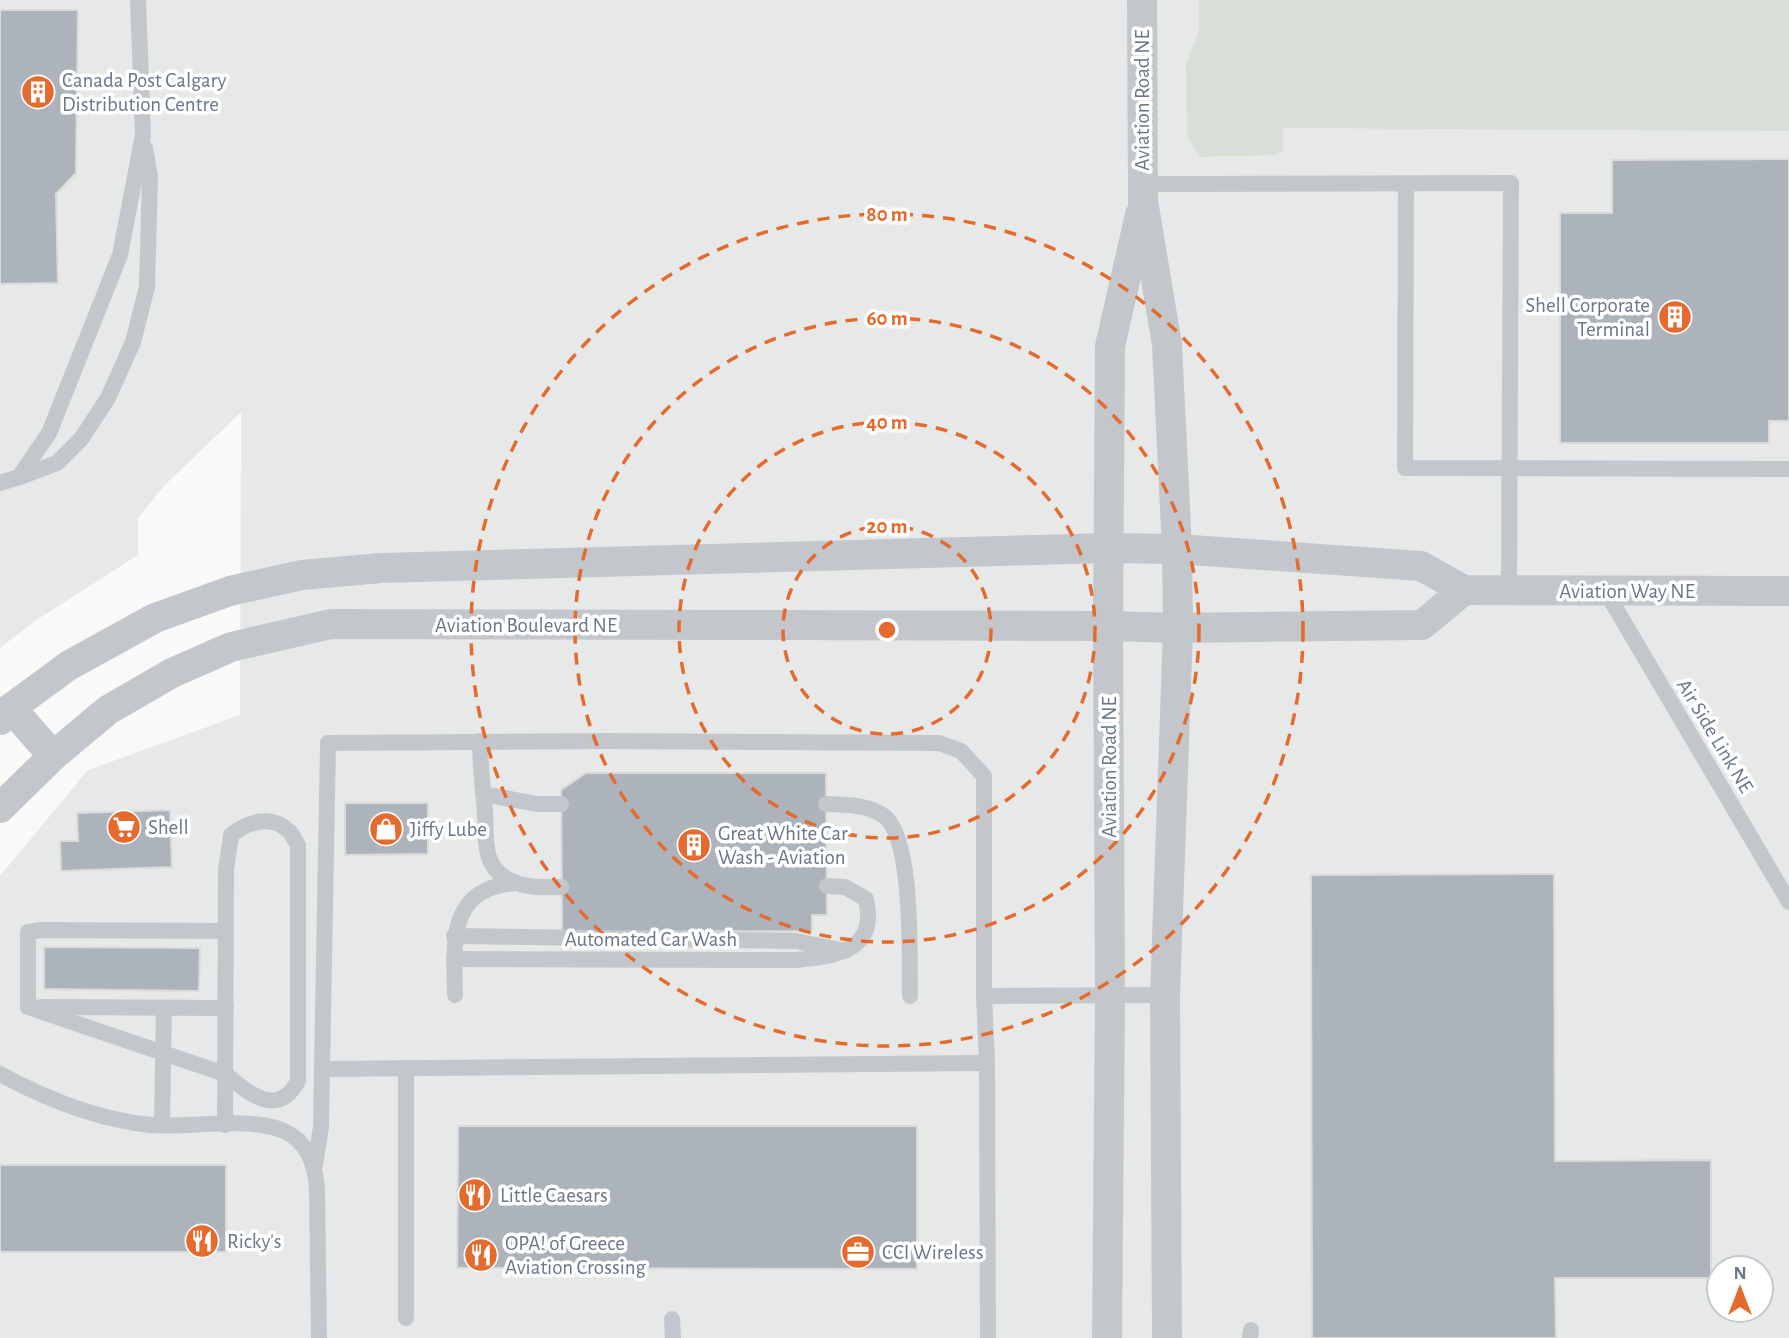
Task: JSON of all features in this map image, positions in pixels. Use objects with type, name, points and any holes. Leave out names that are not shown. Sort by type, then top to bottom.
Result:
[{"type":"street","name":"Aviation Road NE","points":[[1142,0],[1143,192],[1167,345],[1177,549],[1178,628],[1165,995],[1167,1338]]},
{"type":"street","name":"Aviation Road NE","points":[[1107,1338],[1110,346],[1143,192]]},
{"type":"street","name":"Aviation Way NE","points":[[1109,548],[1177,549],[1421,566],[1464,590],[1789,591]]},
{"type":"street","points":[[54,756],[4,707],[68,666],[155,618],[230,591],[302,575],[381,568],[1109,548]]},
{"type":"street","points":[[1178,628],[1422,625],[1464,590]]},
{"type":"street","name":"Aviation Boulevard NE","points":[[0,808],[54,756],[108,710],[172,673],[231,647],[331,624],[1178,628]]},
{"type":"lane","points":[[0,483],[57,463],[82,439],[108,398],[133,342],[147,287],[149,177],[143,135],[138,0]]},
{"type":"lane","points":[[19,477],[50,433],[120,255],[143,135]]},
{"type":"lane","points":[[1143,192],[1511,183],[1508,591]]},
{"type":"lane","points":[[1406,184],[1405,468],[1789,469]]},
{"type":"lane","name":"Air Side Link NE","points":[[1606,592],[1789,902]]},
{"type":"lane","points":[[480,741],[491,862],[503,876],[515,883],[533,888],[561,887]]},
{"type":"lane","points":[[319,1338],[315,1165],[321,1127],[328,743],[480,741],[939,743],[961,751],[984,776],[988,1338]]},
{"type":"lane","points":[[483,794],[537,804],[561,804]]},
{"type":"lane","points":[[826,804],[867,807],[886,817],[900,844],[906,879],[910,996]]},
{"type":"lane","points":[[28,1007],[225,1074],[259,1099],[281,1100],[292,1093],[298,1081],[298,845],[289,830],[271,821],[243,825],[231,835],[226,870],[226,1008],[225,1074],[225,1125]]},
{"type":"lane","points":[[455,995],[454,936],[462,912],[470,901],[488,888],[515,883]]},
{"type":"lane","points":[[827,886],[845,887],[866,899],[869,914],[866,931],[855,947],[845,951]]},
{"type":"lane","points":[[28,1007],[28,932],[226,931]]},
{"type":"lane","name":"Automated Car Wash","points":[[454,936],[796,941],[845,951]]},
{"type":"lane","name":"Automated Car Wash","points":[[454,959],[796,960],[828,957],[845,951]]},
{"type":"lane","points":[[984,996],[1165,995]]},
{"type":"lane","points":[[28,1007],[226,1008]]},
{"type":"lane","points":[[162,1125],[164,1008]]},
{"type":"lane","points":[[322,1069],[987,1063]]},
{"type":"lane","points":[[406,1068],[406,1318]]},
{"type":"lane","points":[[0,1074],[82,1110],[151,1125],[258,1125],[285,1132],[306,1148],[315,1165]]},
{"type":"lane","points":[[258,1125],[259,1099]]},
{"type":"lane","points":[[672,1319],[673,1338]]},
{"type":"shaded area","points":[[0,0],[1789,0],[1789,1338],[0,1338],[0,876],[88,770],[240,715],[241,412],[163,487],[138,518],[138,555],[35,621],[0,648]]},
{"type":"shaded area","points":[[1199,0],[1789,0],[1789,131],[1283,128],[1283,150],[1276,155],[1200,157],[1187,136],[1186,64],[1199,31]]},
{"type":"building","name":"Canada Post Calgary Distribution Centre","points":[[0,10],[78,10],[76,173],[56,194],[58,283],[0,284]]},
{"type":"building","name":"Shell Corporate Terminal","points":[[1789,159],[1789,421],[1769,421],[1769,443],[1560,443],[1560,213],[1612,213],[1612,160]]},
{"type":"building","name":"Great White Car Wash - Aviation","points":[[586,773],[826,773],[827,915],[812,915],[812,931],[562,932],[561,790]]},
{"type":"building","name":"Jiffy Lube","points":[[345,803],[428,803],[428,854],[345,855]]},
{"type":"building","name":"Shell","points":[[170,810],[172,867],[61,871],[60,841],[78,841],[77,813]]},
{"type":"building","points":[[1554,874],[1555,1161],[1711,1160],[1711,1254],[1705,1254],[1705,1278],[1555,1278],[1556,1338],[1312,1338],[1311,875]]},
{"type":"building","points":[[44,947],[200,948],[199,991],[44,989]]},
{"type":"building","points":[[458,1126],[917,1126],[917,1269],[457,1268]]},
{"type":"building","points":[[0,1165],[226,1165],[226,1252],[0,1252]]},
{"type":"place","name":"Canada Post Calgary Distribution Centre","points":[[38,92]]},
{"type":"place","name":"Shell Corporate Terminal","points":[[1675,317]]},
{"type":"place","name":"Shell","points":[[124,827]]},
{"type":"place","name":"Jiffy Lube","points":[[386,829]]},
{"type":"place","name":"Great White Car Wash - Aviation","points":[[694,845]]},
{"type":"place","name":"Little Caesars","points":[[475,1195]]},
{"type":"place","name":"Ricky's","points":[[202,1241]]},
{"type":"place","name":"CCI Wireless","points":[[858,1252]]},
{"type":"place","name":"OPA! of Greece Aviation Crossing","points":[[481,1255]]}]
